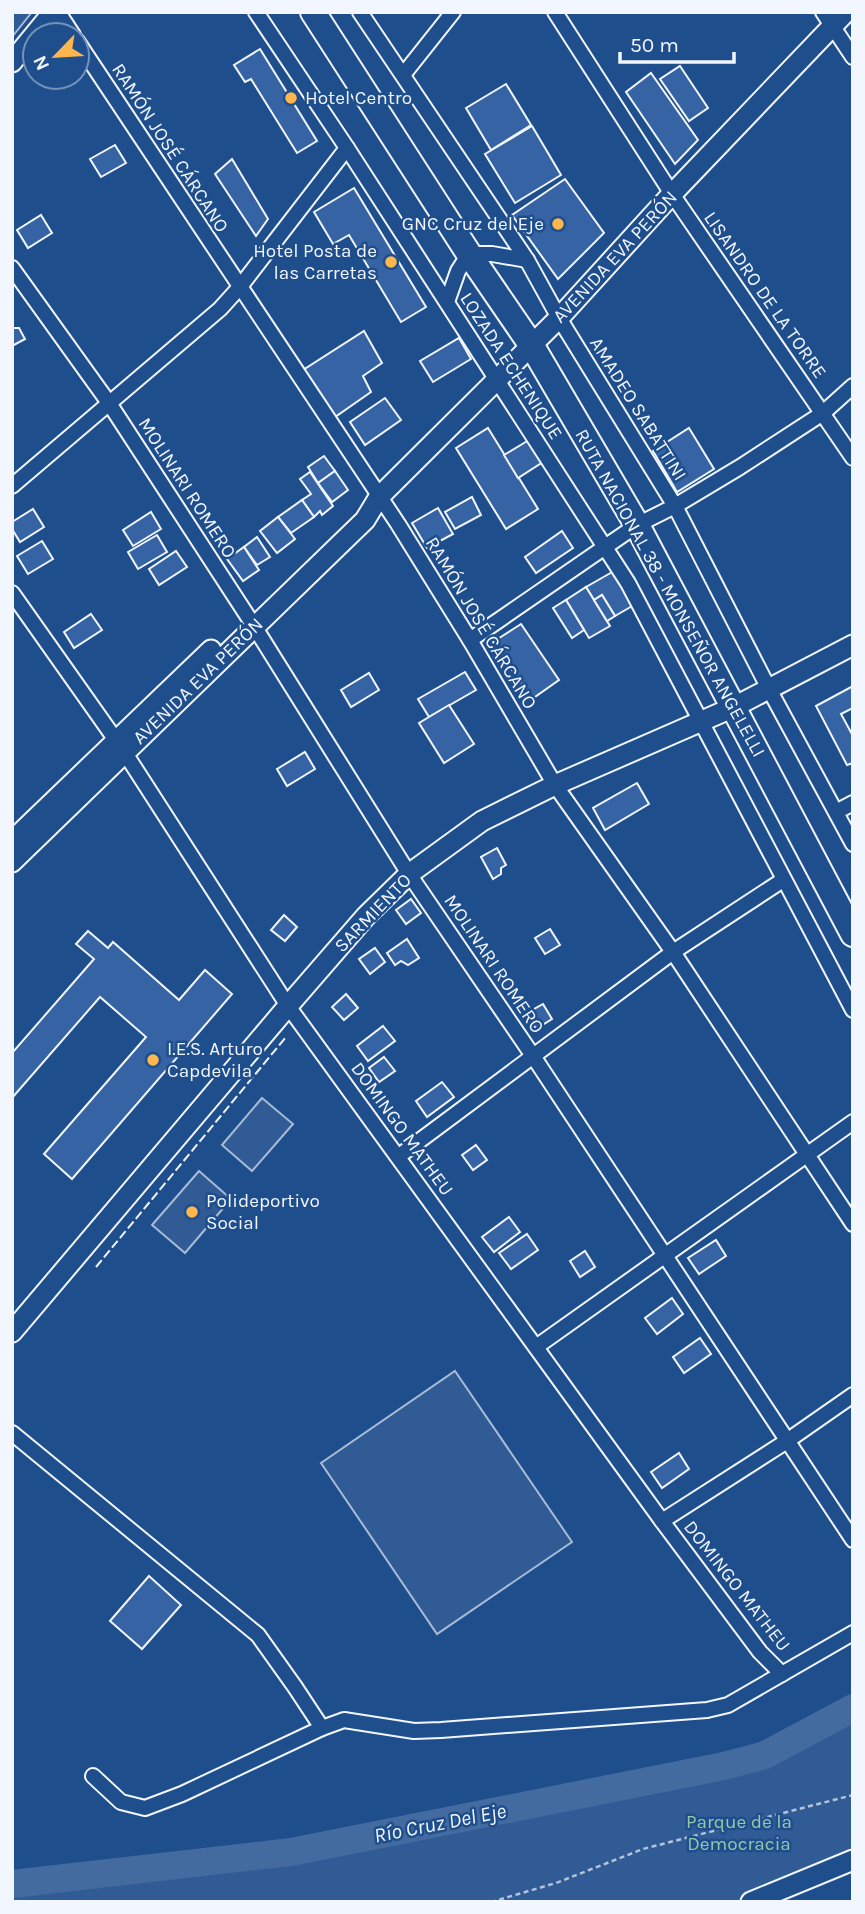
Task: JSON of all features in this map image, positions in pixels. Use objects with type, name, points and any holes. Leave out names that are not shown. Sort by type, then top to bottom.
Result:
[{"type":"highway","name":"RUTA NACIONAL 38 - MONSEÑOR ANGELELLI","points":[[313,12],[469,254],[532,346],[638,525],[853,934]]},
{"type":"main road","points":[[12,62],[55,12]]},
{"type":"main road","name":"AVENIDA EVA PERÓN","points":[[12,841],[120,747],[251,621],[365,520],[379,497],[559,318],[834,17]]},
{"type":"main road","name":"SARMIENTO","points":[[12,1332],[366,916],[409,874],[482,821],[555,785],[734,707],[853,645]]},
{"type":"main road","name":"AVENIDA EVA PERÓN","points":[[12,862],[120,747]]},
{"type":"main road","points":[[751,1902],[853,1860]]},
{"type":"street","name":"LOZADA ECHENIQUE","points":[[256,12],[628,583],[853,1010]]},
{"type":"street","name":"AMADEO SABATTINI","points":[[360,12],[527,260],[559,318],[675,506],[853,844]]},
{"type":"street","points":[[403,75],[453,12]]},
{"type":"street","name":"LISANDRO DE LA TORRE","points":[[555,12],[672,194],[853,458]]},
{"type":"street","points":[[834,17],[853,57]]},
{"type":"street","name":"RAMÓN JOSÉ CÁRCANO","points":[[91,62],[379,497],[470,640],[555,785],[673,953],[853,1224]]},
{"type":"street","points":[[12,486],[219,309],[239,288],[347,148]]},
{"type":"street","points":[[447,302],[458,271],[469,254],[492,254],[527,260]]},
{"type":"street","name":"MOLINARI ROMERO","points":[[12,268],[109,403],[251,621],[409,874],[533,1056],[853,1540]]},
{"type":"street","points":[[470,640],[638,525],[740,467],[823,413],[853,386]]},
{"type":"street","name":"DOMINGO MATHEU","points":[[12,593],[120,747],[288,1006],[662,1521],[760,1652],[782,1674]]},
{"type":"street","points":[[836,812],[853,803]]},
{"type":"street","points":[[399,1156],[673,953],[783,880]]},
{"type":"street","points":[[536,1347],[853,1122]]},
{"type":"street","points":[[662,1521],[853,1395]]},
{"type":"street","points":[[12,1433],[258,1636],[295,1686],[321,1728]]},
{"type":"street","points":[[93,1776],[121,1802],[145,1808],[182,1794],[321,1728],[344,1720],[414,1731],[707,1710],[728,1705],[853,1633]]},
{"type":"path","points":[[491,1902],[556,1883],[643,1849],[853,1796]]},
{"type":"shaded area","points":[[12,12],[32,12],[25,21],[21,21],[21,26],[12,37]]},
{"type":"shaded area","points":[[262,1098],[293,1124],[252,1171],[222,1145]]},
{"type":"shaded area","name":"Polideportivo Social","points":[[199,1171],[231,1199],[185,1253],[152,1225]]},
{"type":"shaded area","points":[[455,1371],[572,1542],[437,1634],[321,1463]]},
{"type":"shaded area","name":"Parque de la Democracia","points":[[853,1708],[853,1860],[751,1902],[12,1902],[12,1884],[291,1852],[724,1766],[765,1755]]},
{"type":"building","points":[[260,49],[317,141],[297,153],[251,79],[245,82],[234,65]]},
{"type":"building","points":[[680,66],[708,108],[689,121],[660,79]]},
{"type":"building","points":[[651,73],[698,140],[675,164],[626,92]]},
{"type":"building","points":[[506,84],[531,125],[491,150],[466,108]]},
{"type":"building","points":[[532,126],[561,175],[515,203],[485,154]]},
{"type":"building","points":[[115,145],[126,163],[101,177],[90,159]]},
{"type":"building","points":[[232,159],[268,219],[256,236],[215,174]]},
{"type":"building","name":"GNC Cruz del Eje","points":[[565,179],[604,233],[558,279],[512,215]]},
{"type":"building","points":[[354,188],[426,307],[401,322],[349,235],[333,244],[314,212]]},
{"type":"building","points":[[41,215],[52,233],[28,248],[17,230]]},
{"type":"building","points":[[12,328],[19,328],[25,339],[12,346]]},
{"type":"building","points":[[364,331],[382,363],[363,376],[371,392],[335,417],[303,370]]},
{"type":"building","points":[[459,338],[471,359],[433,382],[420,361]]},
{"type":"building","points":[[385,398],[401,420],[365,445],[350,422]]},
{"type":"building","points":[[488,428],[538,509],[506,529],[456,448]]},
{"type":"building","points":[[689,428],[714,469],[677,492],[653,451]]},
{"type":"building","points":[[529,440],[543,462],[518,478],[504,455]]},
{"type":"building","points":[[324,456],[335,471],[318,483],[308,467]]},
{"type":"building","points":[[335,471],[348,490],[332,502],[318,483]]},
{"type":"building","points":[[310,472],[333,506],[322,515],[320,511],[314,517],[302,500],[311,494],[300,479]]},
{"type":"building","points":[[472,497],[481,515],[455,529],[445,512]]},
{"type":"building","points":[[302,500],[314,517],[291,533],[278,517]]},
{"type":"building","points":[[438,508],[453,534],[427,548],[412,523]]},
{"type":"building","points":[[33,509],[44,527],[20,542],[12,529],[12,522]]},
{"type":"building","points":[[151,512],[161,529],[133,546],[123,530]]},
{"type":"building","points":[[278,517],[295,539],[277,553],[260,531]]},
{"type":"building","points":[[562,531],[573,548],[536,573],[525,557]]},
{"type":"building","points":[[157,535],[167,552],[138,569],[128,552]]},
{"type":"building","points":[[257,537],[270,557],[257,565],[244,547]]},
{"type":"building","points":[[42,541],[53,559],[28,574],[17,556]]},
{"type":"building","points":[[244,547],[259,570],[243,581],[227,559]]},
{"type":"building","points":[[176,551],[187,567],[159,585],[149,569]]},
{"type":"building","points":[[614,571],[634,605],[615,616],[602,595],[594,600],[586,587]]},
{"type":"building","points":[[586,587],[610,626],[589,638],[566,600]]},
{"type":"building","points":[[602,595],[615,616],[607,621],[594,600]]},
{"type":"building","points":[[566,600],[584,630],[572,638],[553,608]]},
{"type":"building","points":[[91,614],[102,630],[74,648],[64,632]]},
{"type":"building","points":[[521,624],[559,680],[532,699],[493,642]]},
{"type":"building","points":[[465,672],[476,690],[429,717],[418,699]]},
{"type":"building","points":[[369,673],[379,690],[351,707],[341,690]]},
{"type":"building","points":[[853,686],[853,708],[841,714],[853,736],[853,763],[847,765],[816,706]]},
{"type":"building","points":[[449,705],[474,744],[444,763],[419,723]]},
{"type":"building","points":[[305,752],[315,769],[287,786],[277,769]]},
{"type":"building","points":[[637,783],[649,804],[605,830],[593,808]]},
{"type":"building","points":[[497,848],[506,865],[501,868],[501,874],[493,879],[481,857]]},
{"type":"building","points":[[411,899],[421,913],[406,924],[396,910]]},
{"type":"building","points":[[284,915],[297,927],[285,941],[271,930]]},
{"type":"building","points":[[550,929],[560,945],[545,954],[535,938]]},
{"type":"building","points":[[88,931],[108,948],[113,942],[179,1000],[205,970],[232,994],[72,1179],[44,1154],[146,1037],[100,997],[12,1098],[12,1053],[94,959],[76,944]]},
{"type":"building","points":[[407,939],[419,958],[408,965],[401,961],[395,965],[387,953]]},
{"type":"building","points":[[375,948],[385,962],[370,974],[359,959]]},
{"type":"building","points":[[346,994],[358,1008],[344,1020],[332,1007]]},
{"type":"building","points":[[543,1004],[552,1019],[536,1029],[527,1013]]},
{"type":"building","points":[[383,1026],[395,1041],[368,1061],[357,1046]]},
{"type":"building","points":[[384,1057],[395,1071],[379,1082],[369,1068]]},
{"type":"building","points":[[442,1082],[454,1097],[427,1117],[416,1101]]},
{"type":"building","points":[[476,1145],[487,1160],[473,1170],[462,1155]]},
{"type":"building","points":[[509,1217],[520,1232],[494,1252],[482,1237]]},
{"type":"building","points":[[527,1234],[538,1250],[511,1269],[499,1253]]},
{"type":"building","points":[[716,1240],[726,1256],[699,1274],[688,1258]]},
{"type":"building","points":[[585,1251],[595,1267],[580,1277],[570,1261]]},
{"type":"building","points":[[672,1298],[683,1314],[657,1334],[645,1318]]},
{"type":"building","points":[[700,1338],[711,1354],[684,1373],[673,1357]]},
{"type":"building","points":[[679,1453],[689,1469],[662,1488],[651,1472]]},
{"type":"building","points":[[149,1576],[181,1605],[142,1649],[110,1621]]},
{"type":"waterway","name":"Río Cruz Del Eje","points":[[12,1884],[291,1852],[724,1766],[765,1755],[853,1708]]},
{"type":"fence","points":[[96,1267],[286,1037]]},
{"type":"place","name":"Hotel Centro","points":[[291,98]]},
{"type":"place","name":"GNC Cruz del Eje","points":[[558,224]]},
{"type":"place","name":"Hotel Posta de las Carretas","points":[[391,262]]},
{"type":"place","name":"I.E.S. Arturo Capdevila","points":[[153,1060]]},
{"type":"place","name":"Polideportivo Social","points":[[192,1212]]}]
